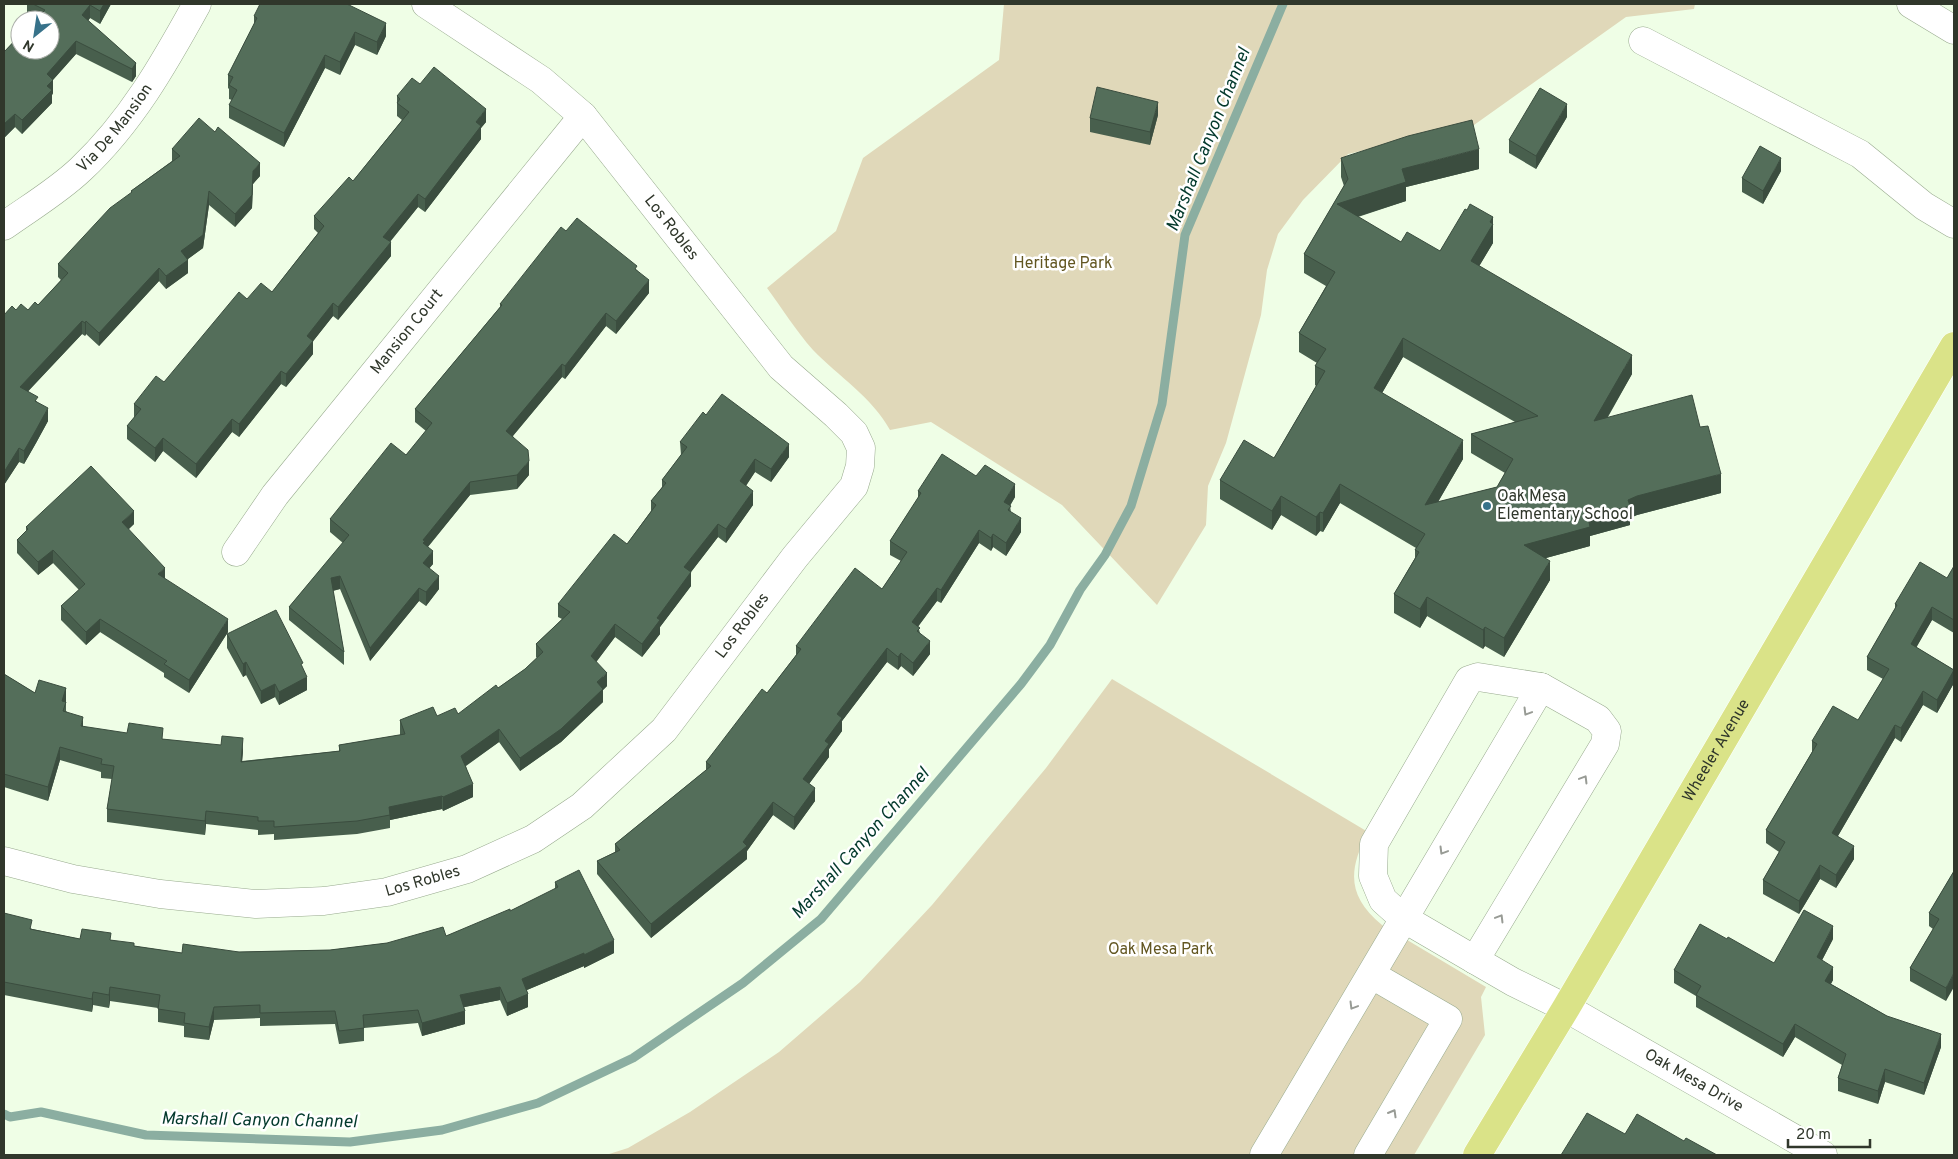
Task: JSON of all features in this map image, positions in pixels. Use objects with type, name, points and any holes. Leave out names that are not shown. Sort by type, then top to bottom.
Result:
[{"type":"main road","name":"Wheeler Avenue","points":[[1477,1155],[1566,1008],[1954,346]]},
{"type":"street","name":"Via De Mansion","points":[[4,226],[80,170],[127,120],[158,74],[197,4]]},
{"type":"street","name":"Los Robles","points":[[4,861],[73,879],[160,894],[256,904],[324,901],[387,892],[467,869],[533,839],[582,806],[664,730],[795,557],[841,504],[854,486],[860,466],[861,448],[854,433],[781,367],[583,116],[541,80],[426,4]]},
{"type":"street","points":[[1911,4],[1954,30]]},
{"type":"street","points":[[1643,41],[1860,154],[1924,206],[1954,224]]},
{"type":"street","name":"Mansion Court","points":[[236,552],[275,495],[583,116]]},
{"type":"street","name":"Oak Mesa Drive","points":[[1542,687],[1478,677],[1469,680],[1374,844],[1373,876],[1382,900],[1403,918],[1513,982],[1566,1008],[1823,1155]]},
{"type":"street","points":[[1264,1155],[1372,975],[1403,918],[1542,687],[1598,719],[1606,731],[1605,744],[1475,960]]},
{"type":"street","points":[[1368,1155],[1448,1020],[1372,975]]},
{"type":"green space","name":"Heritage Park","points":[[1004,4],[1695,4],[1694,9],[1626,17],[1474,125],[1348,154],[1303,200],[1278,234],[1267,270],[1261,315],[1226,443],[1208,486],[1206,525],[1157,605],[1062,505],[931,422],[890,430],[883,418],[865,397],[813,350],[767,288],[836,231],[863,158],[999,60]]},
{"type":"green space","name":"Oak Mesa Park","points":[[1112,679],[1368,832],[1361,846],[1354,870],[1354,882],[1362,904],[1382,925],[1486,987],[1481,997],[1485,1035],[1414,1155],[606,1155],[628,1148],[690,1112],[779,1052],[860,982],[932,905],[1046,768]]},
{"type":"building","points":[[33,4],[104,4],[100,11],[90,5],[82,15],[136,63],[132,69],[76,41],[60,59],[60,10],[45,10]]},
{"type":"building","points":[[260,4],[347,4],[386,23],[377,42],[355,32],[340,62],[325,55],[284,133],[229,105],[237,90],[229,85],[233,77],[228,75],[257,18],[254,16]]},
{"type":"building","points":[[10,46],[10,60],[59,60],[47,74],[53,80],[47,86],[52,90],[22,120],[15,114],[4,124],[4,52]]},
{"type":"building","points":[[434,67],[486,109],[476,122],[481,126],[425,199],[418,194],[383,237],[391,242],[338,307],[333,303],[307,336],[313,341],[286,374],[281,371],[239,424],[232,419],[196,464],[163,438],[155,448],[127,426],[141,409],[134,404],[156,376],[164,382],[239,292],[247,299],[261,283],[272,292],[324,226],[314,216],[349,177],[353,181],[409,112],[397,103],[400,99],[397,96],[412,78],[420,84]]},
{"type":"building","points":[[1097,87],[1158,102],[1150,132],[1090,118]]},
{"type":"building","points":[[1540,88],[1567,104],[1536,156],[1509,140]]},
{"type":"building","points":[[199,118],[215,132],[218,127],[260,163],[253,171],[252,195],[235,214],[209,191],[203,235],[181,251],[188,260],[166,276],[159,268],[99,333],[86,321],[85,323],[82,321],[20,387],[38,397],[35,401],[48,408],[24,451],[19,448],[4,472],[4,315],[12,306],[16,310],[21,304],[28,310],[35,302],[38,305],[68,273],[58,264],[110,208],[180,156],[172,149]]},
{"type":"building","points":[[1472,120],[1479,149],[1402,169],[1406,182],[1337,204],[1401,242],[1407,232],[1440,251],[1465,209],[1467,210],[1470,204],[1493,217],[1490,222],[1493,224],[1471,261],[1632,355],[1594,421],[1692,395],[1700,427],[1708,426],[1721,474],[1637,496],[1628,500],[1630,506],[1588,517],[1590,527],[1524,545],[1550,561],[1504,638],[1485,627],[1483,630],[1427,597],[1420,609],[1394,594],[1419,552],[1415,550],[1425,534],[1340,484],[1323,513],[1320,512],[1316,517],[1281,496],[1272,511],[1220,480],[1244,440],[1274,458],[1325,371],[1315,366],[1326,349],[1299,333],[1335,272],[1304,254],[1348,179],[1341,158],[1408,136]],"holes":[[[1403,338],[1538,416],[1471,434],[1513,459],[1497,487],[1425,505],[1463,440],[1374,388]]]},
{"type":"building","points":[[1760,146],[1781,158],[1763,191],[1742,178]]},
{"type":"building","points":[[577,218],[637,266],[635,269],[649,280],[616,321],[606,313],[565,366],[562,364],[506,431],[528,450],[529,461],[517,475],[470,482],[423,540],[425,541],[423,543],[433,551],[423,563],[439,576],[426,592],[419,588],[370,648],[340,576],[331,578],[344,652],[289,607],[349,535],[330,519],[391,443],[406,455],[432,423],[415,409],[502,305],[500,304],[561,227],[566,231]]},
{"type":"building","points":[[722,394],[789,444],[771,469],[755,459],[740,481],[753,491],[726,529],[718,524],[684,567],[691,572],[657,618],[660,620],[642,644],[615,624],[591,656],[607,673],[597,682],[603,689],[561,729],[520,758],[499,729],[461,756],[473,784],[443,797],[389,807],[390,815],[357,821],[274,827],[274,821],[258,821],[258,817],[206,811],[205,821],[107,809],[114,766],[101,764],[102,759],[60,747],[48,787],[4,774],[4,674],[35,693],[39,680],[66,688],[62,701],[66,702],[63,711],[83,717],[81,726],[127,733],[129,723],[163,728],[162,739],[221,745],[222,736],[243,738],[241,762],[340,751],[339,745],[405,734],[400,720],[433,707],[437,716],[455,708],[458,714],[496,685],[498,688],[525,669],[543,652],[536,644],[570,612],[558,604],[614,534],[627,544],[656,505],[651,501],[666,483],[662,480],[687,447],[680,442],[703,412],[706,415]]},
{"type":"building","points":[[942,454],[976,476],[985,465],[1015,484],[1004,502],[1011,506],[1008,510],[1021,518],[1006,543],[993,534],[991,538],[979,530],[941,590],[937,588],[912,622],[920,628],[917,631],[930,641],[913,663],[901,653],[898,657],[887,648],[837,714],[842,718],[825,741],[829,744],[803,779],[815,788],[794,817],[773,802],[743,842],[747,846],[651,924],[597,861],[620,850],[615,844],[711,766],[706,762],[762,689],[767,693],[801,649],[796,646],[855,568],[882,589],[907,552],[890,541],[921,493],[918,491]]},
{"type":"building","points":[[91,466],[134,511],[122,522],[165,568],[158,574],[228,619],[189,680],[164,664],[167,661],[100,619],[86,632],[61,606],[85,584],[53,550],[38,562],[17,540],[28,529],[26,527]]},
{"type":"building","points":[[1920,562],[1947,578],[1954,566],[1954,620],[1932,607],[1911,644],[1954,670],[1937,700],[1923,691],[1901,728],[1895,725],[1832,833],[1854,846],[1836,875],[1820,865],[1799,901],[1763,880],[1785,842],[1766,830],[1817,744],[1812,741],[1833,706],[1858,720],[1889,669],[1867,657]]},
{"type":"building","points":[[276,610],[303,663],[301,664],[307,677],[279,692],[275,684],[261,691],[246,662],[243,664],[227,634]]},
{"type":"building","points":[[579,870],[614,940],[584,955],[584,953],[522,979],[528,994],[507,1003],[500,987],[460,995],[465,1011],[422,1023],[418,1010],[363,1015],[364,1028],[339,1031],[335,1011],[260,1013],[260,1005],[214,1007],[209,1027],[184,1023],[185,1013],[158,1009],[160,995],[110,987],[109,995],[93,992],[92,999],[4,982],[4,913],[32,920],[30,929],[80,939],[82,929],[111,933],[110,940],[134,943],[134,946],[182,953],[183,944],[239,952],[330,950],[387,943],[443,927],[446,936],[510,909],[510,911],[558,887],[555,882]]},
{"type":"building","points":[[1954,871],[1954,973],[1946,988],[1910,968],[1939,919],[1929,913]]},
{"type":"building","points":[[1804,910],[1833,926],[1817,957],[1833,967],[1825,981],[1887,1016],[1941,1034],[1924,1083],[1885,1069],[1878,1091],[1838,1078],[1846,1054],[1795,1024],[1783,1044],[1696,995],[1701,986],[1674,970],[1700,924],[1727,939],[1728,937],[1774,963]]},
{"type":"building","points":[[1587,1113],[1625,1134],[1637,1114],[1684,1141],[1686,1138],[1717,1155],[1561,1155]]},
{"type":"waterway","name":"Marshall Canyon Channel","points":[[4,1114],[10,1117],[41,1112],[146,1135],[350,1142],[442,1130],[538,1103],[633,1058],[743,983],[821,919],[1021,684],[1050,645],[1080,590],[1105,555],[1131,506],[1162,404],[1185,235],[1283,4]]},
{"type":"place","name":"Oak Mesa Elementary School","points":[[1487,506]]}]
